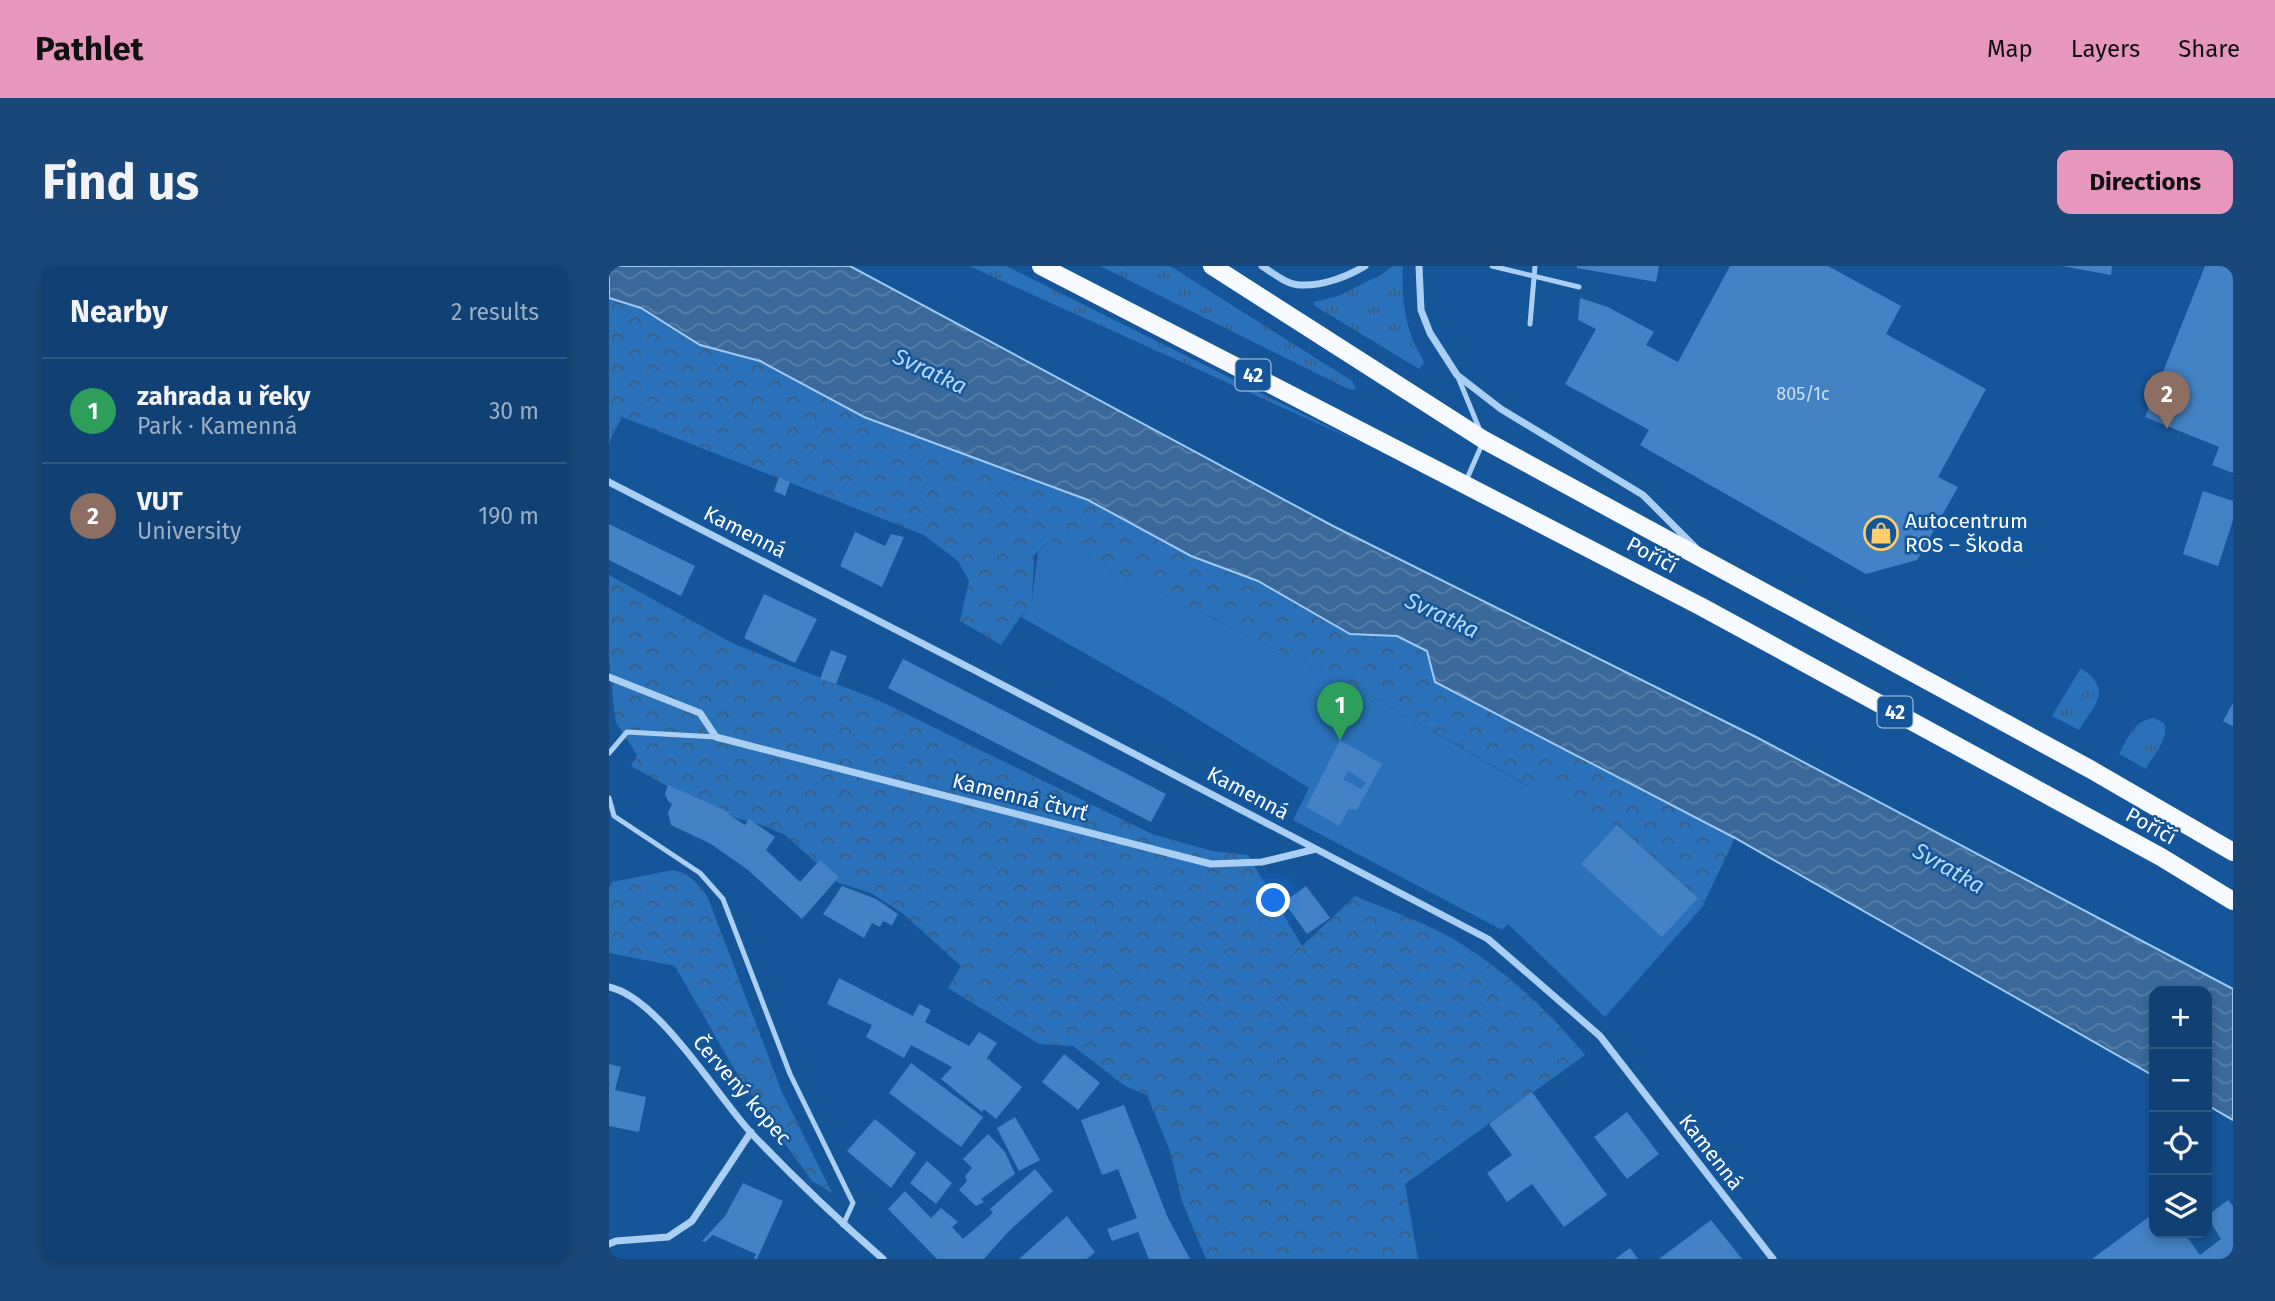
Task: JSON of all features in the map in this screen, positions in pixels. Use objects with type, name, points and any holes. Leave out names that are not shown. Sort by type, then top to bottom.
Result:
[{"type":"main road","name":"Poříčí","points":[[1041,266],[1713,613],[2161,857],[2233,901]]},
{"type":"main road","name":"Poříčí","points":[[1212,266],[1484,440],[2090,769],[2233,852]]},
{"type":"street","points":[[1262,266],[1281,279],[1300,286],[1328,281],[1365,266]]},
{"type":"street","name":"Poříčí","points":[[1419,266],[1421,310],[1430,333],[1457,375],[1501,409],[1643,495],[1712,564]]},
{"type":"street","name":"Kamenná","points":[[609,482],[1488,939],[1600,1036],[1773,1259]]},
{"type":"street","points":[[609,677],[700,713],[716,737]]},
{"type":"street","name":"Kamenná čtvrť","points":[[716,737],[1211,864],[1262,862],[1316,849]]},
{"type":"street","name":"Červený kopec","points":[[609,987],[623,990],[661,1021],[751,1132],[843,1225]]},
{"type":"street","points":[[609,1244],[616,1241],[668,1237],[692,1221],[751,1132]]},
{"type":"street","points":[[843,1225],[883,1259]]},
{"type":"lane","points":[[1492,266],[1579,287]]},
{"type":"lane","points":[[1530,324],[1535,266]]},
{"type":"lane","points":[[1457,375],[1484,440],[1465,484]]},
{"type":"lane","name":"Kamenná čtvrť","points":[[609,753],[627,732],[716,737]]},
{"type":"lane","points":[[609,798],[614,816],[701,873],[723,900],[790,1074],[853,1203],[843,1225]]},
{"type":"green space","points":[[969,266],[1006,266],[1361,443]]},
{"type":"green space","points":[[1100,266],[1170,266],[1352,381],[1356,388],[1348,389]]},
{"type":"green space","points":[[1393,266],[1403,266],[1407,320],[1424,363],[1419,369],[1315,306],[1314,302],[1338,296]]},
{"type":"green space","points":[[609,298],[641,308],[700,345],[760,361],[864,417],[1088,500],[1191,556],[1258,581],[1350,634],[1397,636],[1427,651],[1436,682],[1735,838],[1704,903],[1536,780],[1530,787],[1359,689],[1050,540],[1034,556],[1032,600],[1001,645],[960,621],[969,581],[958,561],[924,535],[622,417],[609,443]]},
{"type":"green space","points":[[1050,540],[1359,689],[1529,787],[1536,780],[1617,825],[1705,904],[1605,1017],[1508,924],[1502,930],[1293,820],[1309,788],[1167,700],[1021,617],[1032,600],[1038,553]]},
{"type":"green space","points":[[609,575],[734,644],[878,700],[1152,834],[1212,851],[1248,855],[1302,946],[1355,896],[1431,928],[1474,952],[1509,978],[1556,1022],[1585,1055],[1405,1184],[1418,1259],[1206,1259],[1182,1201],[1170,1151],[1147,1095],[1125,1086],[1073,1046],[1039,1044],[948,988],[961,966],[902,913],[871,893],[839,883],[785,835],[765,826],[726,815],[631,766],[637,755],[616,722],[614,710],[609,657]]},
{"type":"green space","points":[[2081,668],[2091,676],[2099,690],[2095,705],[2079,730],[2052,716]]},
{"type":"green space","points":[[2154,718],[2164,723],[2165,735],[2146,769],[2119,754],[2137,726]]},
{"type":"green space","points":[[673,870],[689,877],[708,898],[782,1092],[832,1193],[812,1181],[773,1127],[733,1067],[675,966],[609,953],[609,888],[612,882]]},
{"type":"water","name":"Svratka","points":[[609,266],[850,266],[1333,526],[1756,737],[2233,989],[2233,1120],[2212,1108],[2212,986],[2149,986],[2149,1073],[1735,838],[1435,682],[1427,651],[1397,636],[1350,634],[1258,581],[1191,556],[1088,500],[864,417],[760,361],[700,345],[641,308],[609,298]]},
{"type":"building","points":[[1577,266],[1659,266],[1656,282]]},
{"type":"building","points":[[1730,266],[1828,266],[1901,306],[1886,334],[1986,389],[1938,477],[1958,487],[1917,560],[1866,574],[1640,445],[1649,430],[1565,384],[1596,329],[1578,320],[1580,298],[1608,307],[1654,332],[1646,345],[1678,362]]},
{"type":"building","points":[[2062,266],[2112,266],[2111,275]]},
{"type":"building","points":[[2205,266],[2233,266],[2233,473],[2212,465],[2219,447],[2145,417]]},
{"type":"building","points":[[779,477],[790,482],[785,496],[774,491]]},
{"type":"building","points":[[2203,491],[2233,501],[2233,520],[2218,566],[2183,554]]},
{"type":"building","points":[[609,524],[695,566],[681,596],[609,560]]},
{"type":"building","points":[[855,532],[885,546],[891,534],[904,537],[882,587],[840,566]]},
{"type":"building","points":[[764,594],[817,619],[795,663],[744,638]]},
{"type":"building","points":[[831,650],[847,656],[836,684],[820,679]]},
{"type":"building","points":[[903,659],[1166,794],[1151,822],[888,688]]},
{"type":"building","points":[[2233,703],[2233,726],[2223,721]]},
{"type":"building","points":[[1340,740],[1382,764],[1357,810],[1349,809],[1339,826],[1306,807]],"holes":[[[1349,771],[1366,783],[1361,789],[1343,779]]]},
{"type":"building","points":[[668,785],[729,812],[728,814],[745,825],[749,819],[775,837],[766,850],[800,882],[820,860],[839,877],[802,919],[748,870],[711,844],[671,825],[668,813],[672,804],[665,794]]},
{"type":"building","points":[[1617,825],[1698,898],[1662,937],[1581,864]]},
{"type":"building","points":[[842,886],[876,899],[898,914],[892,925],[883,921],[880,927],[872,923],[864,938],[823,914]]},
{"type":"building","points":[[1306,886],[1330,918],[1307,934],[1284,902]]},
{"type":"building","points":[[839,978],[913,1016],[919,1004],[931,1010],[925,1022],[969,1046],[979,1032],[997,1043],[987,1058],[1022,1087],[996,1119],[984,1109],[982,1112],[941,1079],[952,1067],[911,1045],[904,1058],[866,1037],[872,1025],[827,1004]]},
{"type":"building","points":[[1064,1054],[1100,1083],[1078,1110],[1042,1082]]},
{"type":"building","points":[[911,1063],[983,1117],[961,1147],[889,1093]]},
{"type":"building","points":[[609,1064],[621,1067],[615,1090],[646,1097],[639,1132],[609,1126]]},
{"type":"building","points":[[1532,1092],[1607,1195],[1564,1227],[1532,1184],[1507,1202],[1487,1173],[1512,1155],[1489,1124]]},
{"type":"building","points":[[1124,1105],[1168,1218],[1190,1259],[1149,1259],[1138,1232],[1112,1241],[1107,1229],[1137,1218],[1118,1169],[1102,1175],[1081,1120]]},
{"type":"building","points":[[1627,1112],[1659,1154],[1627,1179],[1594,1137]]},
{"type":"building","points":[[1015,1117],[1040,1160],[1019,1171],[997,1128]]},
{"type":"building","points":[[875,1119],[916,1153],[891,1188],[847,1151]]},
{"type":"building","points":[[988,1134],[1005,1152],[1015,1174],[981,1199],[984,1202],[976,1206],[959,1190],[967,1181],[965,1176],[972,1168],[963,1159]]},
{"type":"building","points":[[927,1161],[952,1183],[936,1204],[910,1183]]},
{"type":"building","points":[[1035,1169],[1053,1191],[1008,1232],[984,1259],[937,1259],[888,1209],[905,1191],[931,1218],[941,1208],[958,1222],[952,1227],[963,1239],[993,1213],[990,1209]]},
{"type":"building","points":[[743,1183],[783,1201],[757,1259],[754,1259],[756,1254],[713,1235],[705,1242],[702,1241],[725,1216]]},
{"type":"building","points":[[2228,1200],[2233,1206],[2233,1259],[2092,1259],[2149,1217],[2149,1238],[2188,1238],[2200,1255],[2221,1239],[2212,1224],[2212,1212]]},
{"type":"building","points":[[1067,1216],[1095,1252],[1087,1259],[1019,1259]]},
{"type":"building","points":[[1711,1220],[1742,1259],[1659,1259]]},
{"type":"building","points":[[1630,1248],[1638,1259],[1615,1259]]},
{"type":"place","name":"VUT","points":[[2167,429]]},
{"type":"place","name":"Autocentrum ROS – Škoda","points":[[1881,533]]},
{"type":"place","name":"zahrada u řeky","points":[[1340,740]]}]
